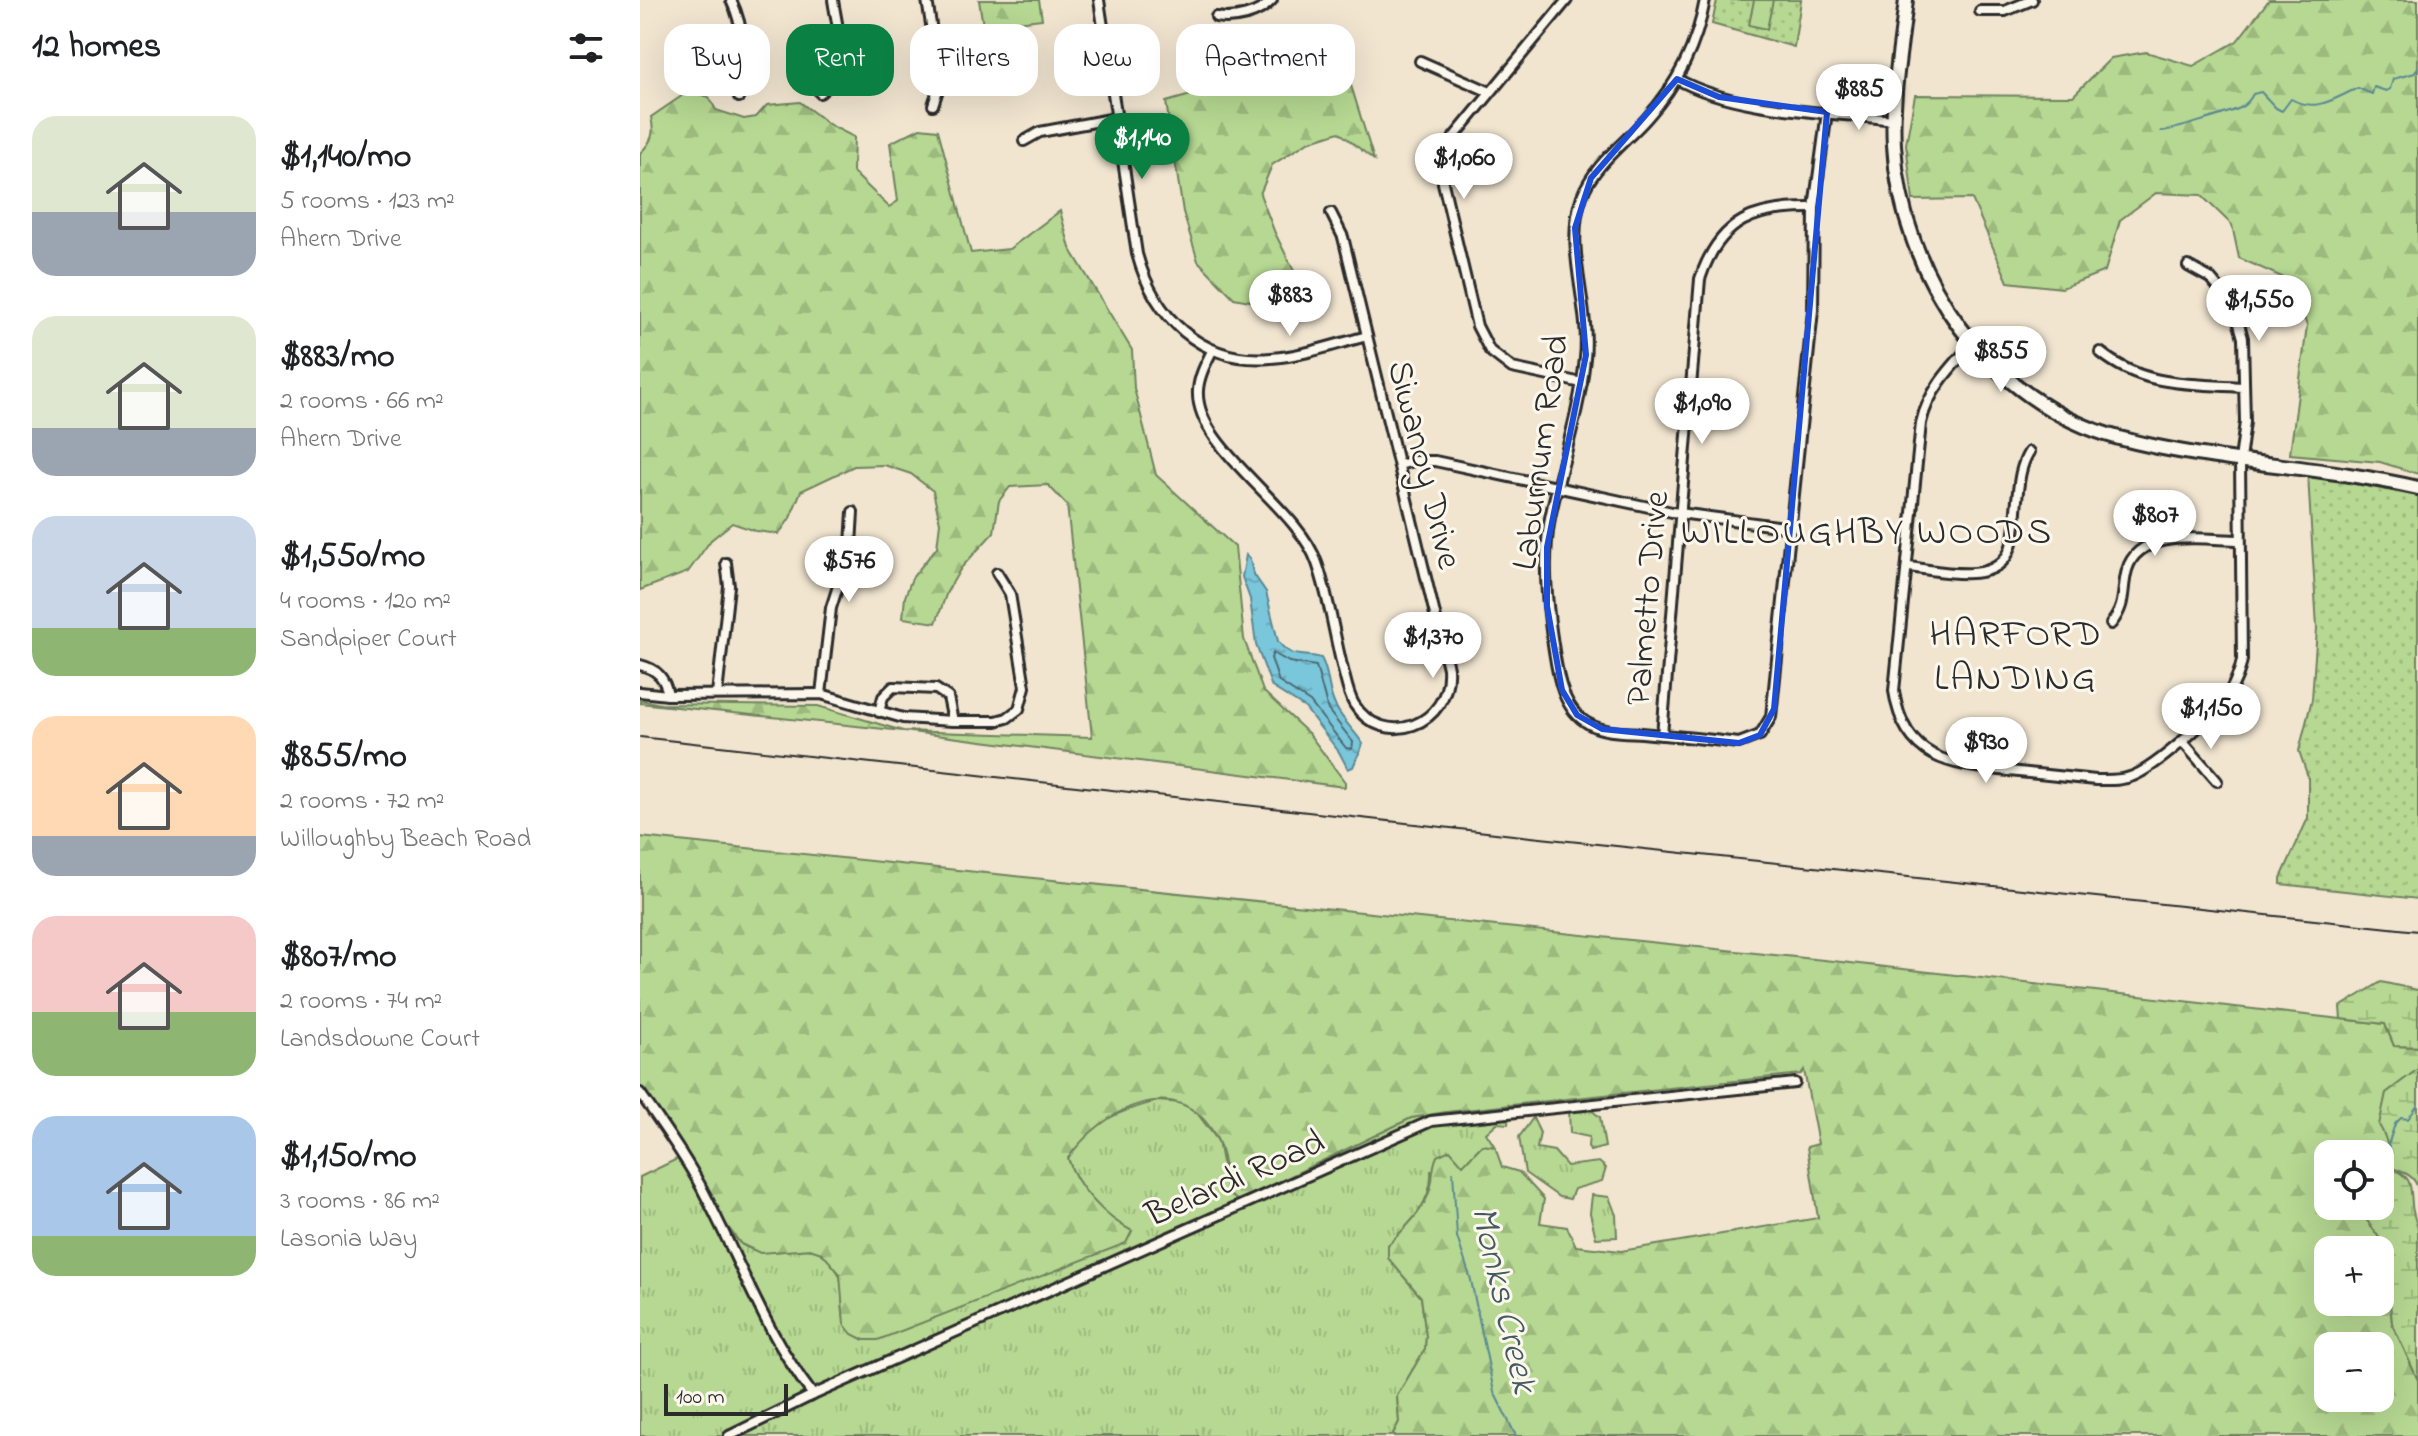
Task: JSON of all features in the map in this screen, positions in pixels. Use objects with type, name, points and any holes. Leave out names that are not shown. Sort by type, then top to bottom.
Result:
[{"type":"street","points":[[731,0],[745,64],[739,97]]},
{"type":"street","points":[[833,0],[836,24]]},
{"type":"street","points":[[927,0],[939,74],[939,87],[933,105]]},
{"type":"street","points":[[1099,0],[1137,254],[1143,277],[1166,316],[1212,351],[1233,356],[1270,358],[1367,336]]},
{"type":"street","points":[[1216,17],[1231,19],[1266,7],[1272,0]]},
{"type":"street","points":[[1567,0],[1454,137],[1443,169],[1443,183],[1477,326],[1490,351],[1512,368],[1582,383]]},
{"type":"street","name":"Laburnum Road","points":[[1705,0],[1696,38],[1677,79],[1648,118],[1600,165],[1582,194],[1575,228],[1586,355],[1550,518],[1545,576],[1555,661],[1568,704],[1589,724],[1602,729],[1739,743],[1756,738],[1766,728],[1774,709],[1792,528]]},
{"type":"street","points":[[1906,0],[1894,120],[1902,205],[1911,237],[1932,285],[1948,312],[1999,369],[2043,404],[2118,438],[2240,460],[2378,478],[2418,488]]},
{"type":"street","points":[[1980,11],[2005,11],[2032,0]]},
{"type":"street","points":[[1420,61],[1490,92]]},
{"type":"street","points":[[1677,79],[1719,97],[1894,120]]},
{"type":"street","points":[[1399,465],[1435,461],[1680,514],[1792,528],[1813,310],[1814,208],[1827,112]]},
{"type":"street","points":[[1024,141],[1040,132],[1116,118]]},
{"type":"street","name":"Palmetto Drive","points":[[1662,735],[1700,279],[1720,238],[1749,217],[1782,208],[1814,208]]},
{"type":"street","name":"Siwanoy Drive","points":[[1212,351],[1198,389],[1198,405],[1204,421],[1310,546],[1318,563],[1342,667],[1355,705],[1364,715],[1379,723],[1406,728],[1419,724],[1431,715],[1446,694],[1449,682],[1446,657],[1343,237],[1331,213]]},
{"type":"street","points":[[1973,343],[1934,389],[1924,411],[1894,691],[1898,713],[1905,727],[1926,752],[1947,763],[2113,780],[2133,776],[2182,741],[2222,703],[2240,671],[2240,460],[2245,422],[2243,338],[2235,310],[2210,278],[2188,266]]},
{"type":"street","points":[[2100,352],[2135,375],[2157,380],[2243,387]]},
{"type":"street","points":[[1908,567],[1977,573],[1990,571],[2001,563],[2010,551],[2021,467],[2029,452]]},
{"type":"street","points":[[821,694],[831,608],[851,545],[853,512]]},
{"type":"street","points":[[2111,624],[2123,606],[2129,566],[2148,543],[2166,539],[2240,540]]},
{"type":"street","points":[[717,694],[729,586],[726,563]]},
{"type":"street","points":[[640,692],[668,695],[821,694],[903,718],[996,721],[1007,718],[1019,709],[1025,687],[1010,594],[997,573]]},
{"type":"street","points":[[640,665],[660,675],[667,686],[668,695]]},
{"type":"street","points":[[879,712],[883,697],[893,687],[936,689],[948,697],[953,721]]},
{"type":"street","points":[[2182,741],[2217,781]]},
{"type":"street","name":"Belardi Road","points":[[729,1436],[813,1395],[1431,1121],[1795,1083]]},
{"type":"street","points":[[640,1093],[700,1184],[763,1318],[790,1364],[813,1395]]},
{"type":"highlighted area","points":[[1677,79],[1719,97],[1827,112],[1774,709],[1760,735],[1739,743],[1602,729],[1577,715],[1562,690],[1547,606],[1547,547],[1586,355],[1575,228],[1591,178]]},
{"type":"green space","points":[[979,0],[1039,0],[1042,19],[983,24]]},
{"type":"green space","points":[[1717,0],[1801,0],[1794,47],[1712,24]]},
{"type":"green space","points":[[1754,0],[1773,0],[1767,29],[1749,25]]},
{"type":"green space","points":[[2269,0],[2418,0],[2418,474],[2380,462],[2290,454],[2307,326],[2291,281],[2239,258],[2232,225],[2201,195],[2156,193],[2120,220],[2105,271],[2062,288],[2008,282],[1972,199],[1913,200],[1906,144],[1915,95],[2073,96],[2111,58],[2146,52],[2193,66],[2237,41]]},
{"type":"green space","points":[[682,96],[709,97],[716,110],[744,119],[756,117],[767,105],[800,102],[830,125],[854,137],[853,172],[889,207],[898,201],[890,143],[920,128],[938,130],[971,253],[1009,249],[1060,211],[1070,248],[1132,350],[1134,388],[1156,475],[1235,547],[1244,639],[1263,691],[1309,734],[1345,782],[1345,787],[903,731],[1092,737],[1067,505],[1048,485],[1010,487],[999,501],[994,532],[961,568],[947,592],[936,623],[903,618],[905,597],[912,578],[937,547],[940,523],[933,491],[911,474],[884,465],[854,466],[801,491],[790,518],[779,534],[732,523],[711,540],[688,572],[640,590],[640,153],[652,137],[651,117]]},
{"type":"green space","points":[[1187,96],[1354,96],[1374,160],[1339,132],[1308,142],[1272,165],[1260,194],[1275,233],[1307,297],[1271,305],[1234,298],[1198,261],[1183,212],[1166,102]]},
{"type":"green space","points":[[2308,475],[2418,496],[2418,899],[2281,884],[2308,818],[2308,777],[2299,751],[2312,699],[2317,628]]},
{"type":"green space","points":[[640,700],[661,704],[818,706],[903,731],[640,703]]},
{"type":"green space","points":[[640,837],[1833,961],[2385,1024],[2394,1046],[2418,1047],[2418,1069],[2386,1093],[2380,1125],[2387,1140],[2314,1140],[2314,1220],[2367,1220],[2378,1236],[2314,1236],[2314,1316],[2391,1316],[2418,1380],[2418,1436],[1392,1436],[1399,1422],[1397,1396],[1425,1349],[1426,1336],[1421,1297],[1388,1258],[1388,1245],[1426,1200],[1437,1156],[1450,1150],[1463,1165],[1482,1145],[1495,1147],[1502,1167],[1519,1172],[1544,1199],[1540,1223],[1567,1227],[1576,1246],[1621,1251],[1818,1218],[1807,1147],[1818,1144],[1804,1070],[1801,1074],[1411,1118],[1239,1201],[1228,1194],[1220,1145],[1201,1117],[1183,1105],[1163,1100],[1142,1103],[1121,1111],[1101,1124],[1068,1158],[1084,1190],[1112,1218],[1132,1231],[1126,1243],[878,1340],[864,1340],[852,1334],[844,1324],[840,1274],[822,1253],[810,1249],[760,1253],[741,1244],[706,1198],[640,1093]]},
{"type":"green space","points":[[2381,982],[2418,990],[2418,1047],[2394,1046],[2385,1024],[2341,1019],[2340,1007]]},
{"type":"green space","points":[[2418,1069],[2418,1189],[2411,1177],[2394,1169],[2394,1140],[2386,1140],[2379,1125],[2386,1093]]},
{"type":"green space","points":[[1157,1101],[1183,1103],[1194,1109],[1218,1141],[1228,1194],[1239,1201],[1411,1118],[1446,1112],[1445,1121],[1509,1116],[1508,1124],[1497,1123],[1486,1133],[1495,1147],[1482,1145],[1463,1165],[1431,1171],[1424,1203],[1388,1245],[1388,1258],[1421,1297],[1426,1336],[1425,1349],[1397,1396],[1399,1422],[1392,1436],[640,1436],[640,1177],[677,1159],[720,1219],[744,1246],[766,1252],[809,1250],[826,1257],[840,1277],[843,1313],[848,1328],[864,1340],[1131,1231],[1112,1218],[1084,1190],[1068,1158],[1096,1126],[1117,1114]]},
{"type":"green space","points":[[1569,1110],[1591,1110],[1600,1117],[1605,1147],[1590,1151],[1589,1137],[1570,1133]]},
{"type":"green space","points":[[1533,1118],[1540,1133],[1537,1148],[1554,1151],[1567,1166],[1599,1162],[1606,1168],[1602,1181],[1574,1189],[1570,1199],[1559,1197],[1525,1173],[1519,1137]]},
{"type":"green space","points":[[2394,1169],[2409,1182],[2418,1229],[2418,1380],[2392,1323],[2394,1236],[2378,1236],[2367,1220],[2394,1220]]},
{"type":"green space","points":[[1592,1195],[1609,1197],[1616,1215],[1617,1237],[1596,1238],[1590,1213]]},
{"type":"water","points":[[1246,555],[1253,573],[1266,592],[1278,641],[1292,653],[1321,658],[1333,701],[1363,744],[1353,767],[1348,769],[1339,752],[1305,708],[1272,687],[1256,645],[1250,599],[1242,577]]},
{"type":"waterway","points":[[2161,131],[2235,110],[2253,94],[2261,92],[2282,111],[2291,99],[2317,105],[2358,88],[2372,94],[2374,87],[2386,91],[2390,89],[2393,79],[2415,73],[2418,67]]},
{"type":"waterway","points":[[2390,1140],[2395,1124],[2401,1118],[2408,1119],[2418,1105]]},
{"type":"waterway","name":"Monks Creek","points":[[1453,1172],[1457,1237],[1471,1280],[1494,1392],[1516,1436]]},
{"type":"railway","points":[[640,737],[1531,837],[2418,931]]},
{"type":"district","name":"WILLOUGHBY WOODS","points":[[1867,530]]},
{"type":"district","name":"HARFORD LANDING","points":[[2016,654]]}]
